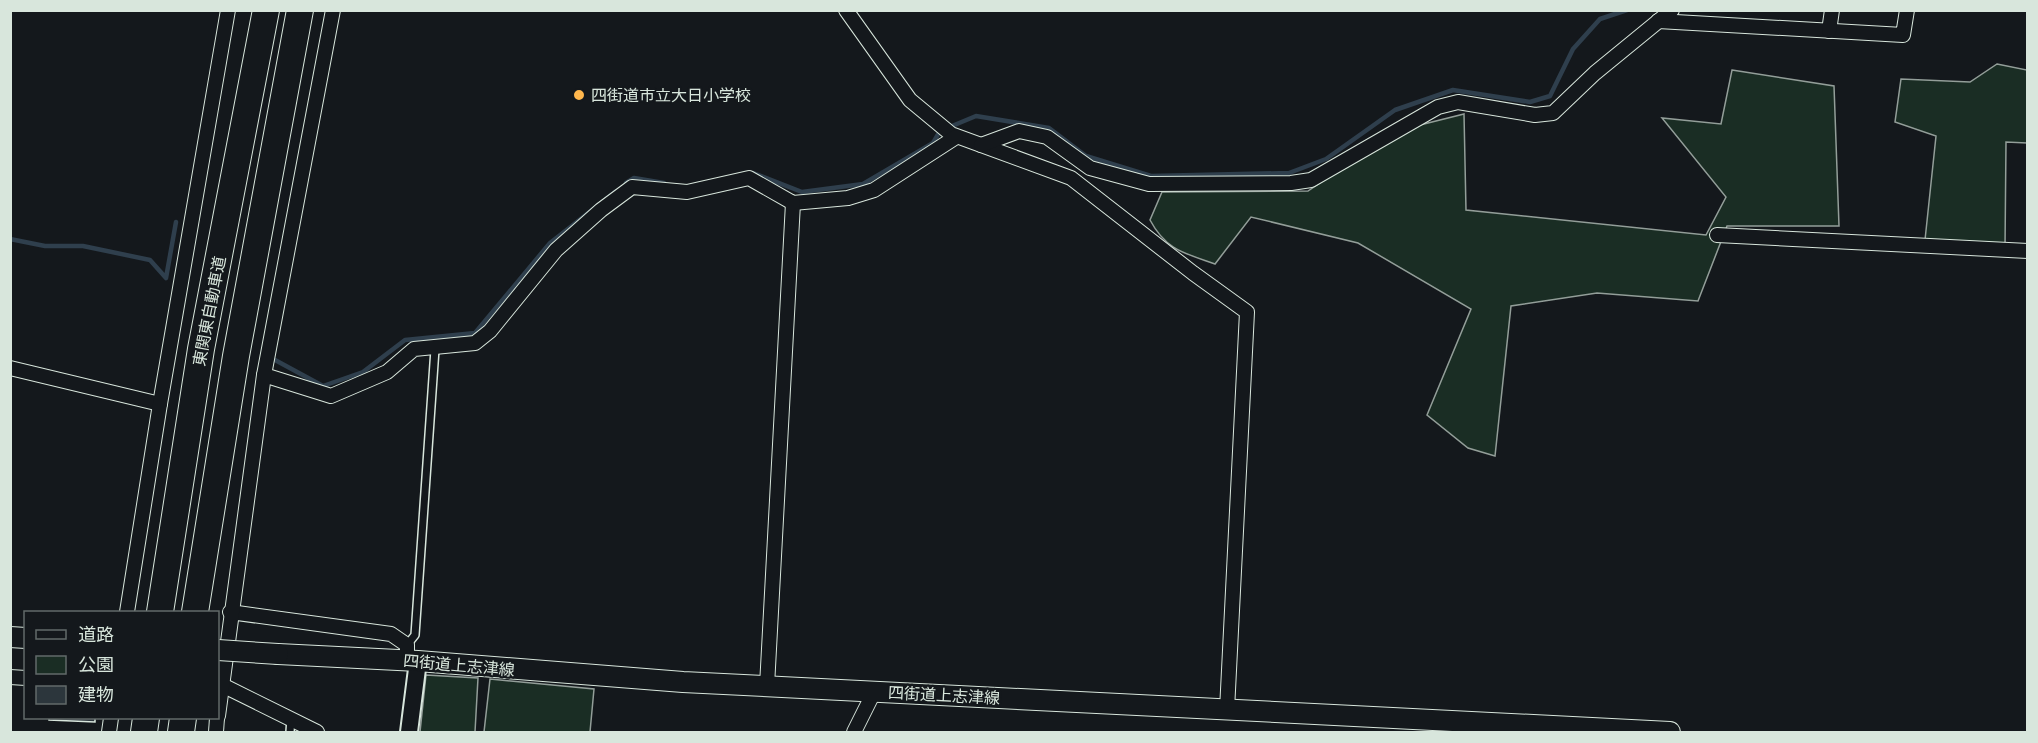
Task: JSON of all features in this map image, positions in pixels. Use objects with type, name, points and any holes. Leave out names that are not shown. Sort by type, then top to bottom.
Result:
[{"type":"highway","name":"東関東自動車道","points":[[160,611],[201,349],[266,10]]},
{"type":"highway","name":"東関東自動車道","points":[[195,611],[236,356],[300,10]]},
{"type":"main road","name":"四街道上志津線","points":[[219,651],[410,655],[627,679],[1227,710],[1483,728],[1670,732]]},
{"type":"street","points":[[127,611],[160,404],[228,10]]},
{"type":"street","points":[[219,695],[264,375],[333,10]]},
{"type":"street","points":[[846,10],[910,100],[953,135],[1071,178],[1247,312],[1227,710]]},
{"type":"street","points":[[981,144],[1019,131],[1047,137],[1090,168],[1149,184],[1291,183],[1311,180],[1438,107],[1458,102],[1535,115],[1553,113],[1595,73],[1672,10]]},
{"type":"street","points":[[1829,31],[1832,10]]},
{"type":"street","points":[[1658,21],[1903,35],[1907,10]]},
{"type":"street","points":[[264,375],[331,396],[387,372],[414,349],[475,343],[490,331],[556,250],[601,210],[632,187],[687,192],[749,178],[793,203],[848,198],[874,190],[953,135]]},
{"type":"street","points":[[767,686],[793,203]]},
{"type":"street","points":[[1717,235],[2028,251]]},
{"type":"street","points":[[10,368],[160,404]]},
{"type":"street","points":[[230,612],[391,634],[410,655],[409,732]]},
{"type":"street","points":[[220,684],[291,725],[317,732]]},
{"type":"street","points":[[854,732],[874,692]]},
{"type":"lane","points":[[410,655],[415,635],[435,348]]},
{"type":"green space","points":[[1997,64],[2027,70],[2027,143],[2006,142],[2005,249],[1925,240],[1936,136],[1895,122],[1901,79],[1970,82]]},
{"type":"green space","points":[[1732,70],[1834,86],[1839,226],[1727,226],[1698,301],[1597,293],[1511,306],[1495,456],[1468,448],[1427,415],[1471,309],[1358,243],[1251,217],[1215,264],[1185,253],[1169,244],[1150,220],[1162,192],[1308,191],[1396,131],[1464,114],[1466,210],[1706,235],[1726,197],[1662,118],[1721,124]]},
{"type":"green space","points":[[426,675],[478,678],[475,732],[420,732]]},
{"type":"green space","points":[[490,679],[594,689],[590,732],[484,732]]},
{"type":"building","points":[[95,719],[95,722],[49,720]]},
{"type":"waterway","points":[[753,173],[802,192],[863,184],[933,143],[940,131],[976,116],[1049,128],[1086,156],[1151,176],[1289,173],[1326,159],[1395,110],[1453,90],[1530,102],[1550,96],[1573,49],[1600,19],[1627,10]]},
{"type":"waterway","points":[[626,183],[634,178],[664,183]]},
{"type":"waterway","points":[[275,360],[323,386],[363,372],[405,340],[475,333],[550,243],[615,192]]},
{"type":"waterway","points":[[10,239],[45,246],[83,246],[150,260],[166,278],[176,222]]},
{"type":"place","name":"四街道市立大日小学校","points":[[579,95]]}]
